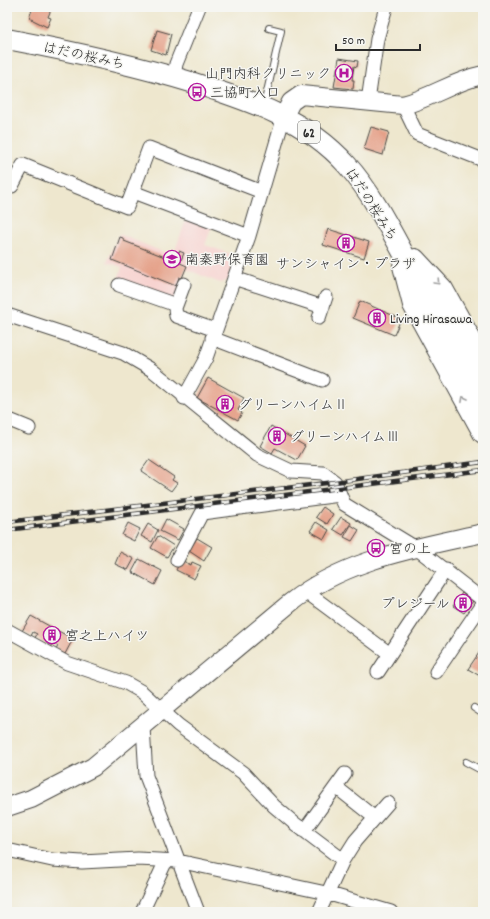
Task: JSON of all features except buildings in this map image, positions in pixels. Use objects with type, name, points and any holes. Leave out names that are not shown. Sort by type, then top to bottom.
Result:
[{"type":"main road","name":"はだの桜みち","points":[[7,39],[98,56],[174,77],[248,100],[284,116],[323,142],[347,165],[364,188],[399,245],[483,396]]},
{"type":"main road","points":[[399,245],[412,255],[443,288],[480,349]]},
{"type":"main road","points":[[399,245],[413,305],[483,433]]},
{"type":"street","points":[[174,77],[176,64],[199,7]]},
{"type":"street","points":[[368,101],[377,39],[386,7]]},
{"type":"street","points":[[184,398],[206,358],[249,236],[284,116],[291,102],[301,96],[403,105],[418,101],[460,80],[483,75]]},
{"type":"street","points":[[438,92],[467,84],[483,83]]},
{"type":"street","points":[[403,105],[417,134],[483,160]]},
{"type":"street","points":[[12,186],[23,165],[127,207],[148,148],[262,192]]},
{"type":"street","points":[[133,192],[249,236]]},
{"type":"street","points":[[234,278],[283,289],[323,307]]},
{"type":"street","points":[[184,284],[176,305],[176,316],[214,334],[270,365],[322,380]]},
{"type":"street","points":[[124,290],[176,305]]},
{"type":"street","points":[[7,314],[123,353],[152,370],[184,398],[257,455],[291,471],[323,473],[335,482],[344,504],[416,548],[446,570],[483,601],[436,672]]},
{"type":"street","points":[[7,419],[29,428]]},
{"type":"street","points":[[177,560],[202,512],[340,495]]},
{"type":"street","points":[[7,807],[31,799],[93,767],[305,591],[352,567],[416,548],[483,533]]},
{"type":"street","points":[[378,672],[446,570]]},
{"type":"street","points":[[305,591],[390,654]]},
{"type":"street","points":[[7,630],[67,663],[126,683],[142,692],[161,711],[243,773],[274,806],[343,860]]},
{"type":"street","points":[[143,727],[146,776],[171,861],[198,912]]},
{"type":"street","points":[[304,831],[345,774]]},
{"type":"street","points":[[336,787],[375,818]]},
{"type":"street","points":[[319,912],[326,893],[343,860],[388,803]]},
{"type":"street","points":[[7,850],[52,860],[82,862],[138,859],[171,861],[326,893],[391,912]]},
{"type":"street","points":[[142,912],[164,865],[171,861]]},
{"type":"lane","points":[[263,107],[281,31],[269,28]]},
{"type":"lane","points":[[474,708],[483,714]]},
{"type":"lane","points":[[466,762],[483,771]]},
{"type":"shaded area","name":"南秦野保育園","points":[[187,217],[212,226],[205,245],[237,256],[229,280],[220,283],[186,269],[176,298],[171,300],[118,280],[122,267],[107,262],[119,234],[173,256]]},
{"type":"railway","points":[[7,522],[335,482],[483,462]]},
{"type":"railway","points":[[7,530],[483,470]]},
{"type":"place","name":"山門内科クリニック","points":[[344,73]]},
{"type":"place","name":"三協町入口","points":[[197,92]]},
{"type":"place","name":"サンシャイン・プラザ","points":[[346,243]]},
{"type":"place","name":"南秦野保育園","points":[[172,259]]},
{"type":"place","name":"Living Hirasawa","points":[[377,318]]},
{"type":"place","name":"グリーンハイムⅡ","points":[[225,404]]},
{"type":"place","name":"グリーンハイムⅢ","points":[[277,436]]},
{"type":"place","name":"宮の上","points":[[376,548]]},
{"type":"place","name":"プレジール","points":[[463,603]]},
{"type":"place","name":"宮之上ハイツ","points":[[52,635]]}]
